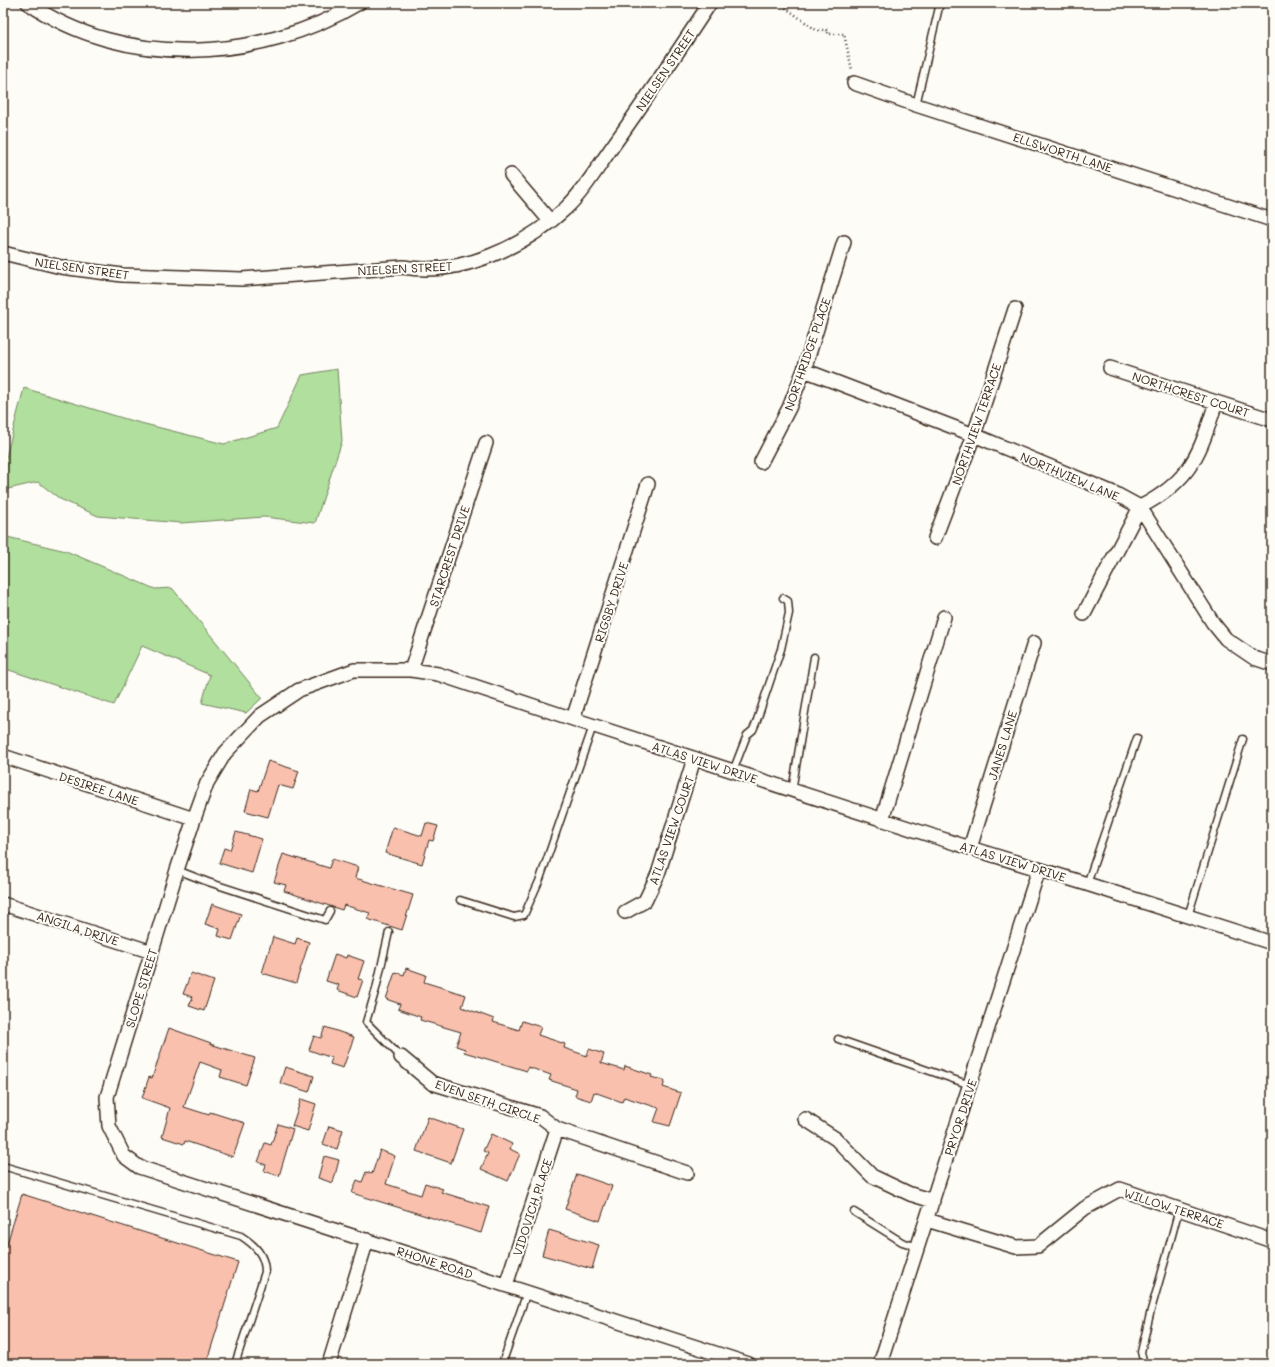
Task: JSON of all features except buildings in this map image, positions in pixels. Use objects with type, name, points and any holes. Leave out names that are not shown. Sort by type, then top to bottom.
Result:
[{"type":"street","points":[[28,3],[61,23],[102,39],[151,48],[183,50],[227,48],[276,38],[300,31],[325,21],[360,3]]},
{"type":"street","name":"NIELSEN STREET","points":[[3,253],[61,267],[92,272],[130,276],[242,279],[454,266],[494,255],[532,235],[566,208],[580,192],[710,3]]},
{"type":"street","name":"ELLSWORTH LANE","points":[[854,83],[916,105],[1272,220]]},
{"type":"street","points":[[511,175],[550,221]]},
{"type":"street","name":"NORTHRIDGE PLACE","points":[[761,462],[789,408],[804,370],[844,242]]},
{"type":"street","name":"NORTHVIEW TERRACE","points":[[935,538],[974,435],[1015,309]]},
{"type":"street","name":"NORTHCREST COURT","points":[[1110,368],[1272,420]]},
{"type":"street","name":"NORTHVIEW LANE","points":[[804,370],[974,435],[1116,494],[1140,507],[1213,623],[1226,639],[1254,658],[1272,664]]},
{"type":"street","points":[[1084,614],[1140,507],[1167,491],[1188,468],[1201,448],[1216,402]]},
{"type":"street","name":"STARCREST DRIVE","points":[[411,670],[486,442]]},
{"type":"street","name":"RIGSBY DRIVE","points":[[573,719],[648,484]]},
{"type":"street","points":[[882,820],[944,617]]},
{"type":"street","name":"JANES LANE","points":[[970,848],[1034,643]]},
{"type":"street","name":"ATLAS VIEW DRIVE","points":[[194,819],[207,783],[225,753],[260,716],[299,690],[354,670],[411,670],[438,674],[882,820],[1272,943]]},
{"type":"street","name":"DESIREE LANE","points":[[3,756],[194,819]]},
{"type":"street","name":"ATLAS VIEW COURT","points":[[624,912],[645,900],[658,874],[694,759]]},
{"type":"street","name":"SLOPE STREET","points":[[124,1156],[109,1126],[107,1097],[194,819]]},
{"type":"street","name":"PRYOR DRIVE","points":[[880,1364],[1039,869]]},
{"type":"street","name":"ANGILA DRIVE","points":[[3,904],[152,952]]},
{"type":"street","name":"EVEN SETH CIRCLE","points":[[401,1057],[432,1083],[540,1116],[557,1130]]},
{"type":"street","points":[[805,1119],[836,1139],[872,1176],[910,1194],[933,1201]]},
{"type":"street","points":[[557,1130],[687,1173]]},
{"type":"street","name":"VIDOVICH PLACE","points":[[506,1286],[557,1130]]},
{"type":"street","name":"RHONE ROAD","points":[[124,1156],[139,1167],[748,1364]]},
{"type":"street","name":"WILLOW TERRACE","points":[[927,1220],[1016,1247],[1038,1246],[1084,1208],[1120,1189],[1272,1241]]},
{"type":"street","points":[[329,1364],[367,1240]]},
{"type":"lane","points":[[916,105],[940,3]]},
{"type":"lane","points":[[733,771],[747,735],[753,730],[756,723],[781,649],[789,613],[788,601],[783,598]]},
{"type":"lane","points":[[792,790],[814,657]]},
{"type":"lane","points":[[460,900],[514,917],[524,916],[540,879],[593,726]]},
{"type":"lane","points":[[1087,884],[1137,738]]},
{"type":"lane","points":[[1188,916],[1243,739]]},
{"type":"lane","points":[[177,870],[208,882],[325,920],[330,912]]},
{"type":"lane","points":[[389,932],[376,989],[366,1022],[401,1057]]},
{"type":"lane","points":[[838,1039],[970,1086]]},
{"type":"lane","points":[[3,1166],[241,1236],[248,1241],[263,1257],[265,1272],[235,1364]]},
{"type":"lane","points":[[1144,1364],[1141,1352],[1179,1209]]},
{"type":"lane","points":[[854,1212],[902,1242],[918,1248]]},
{"type":"lane","points":[[502,1364],[527,1292]]},
{"type":"path","points":[[779,3],[816,30],[828,30],[828,34],[844,34],[851,64]]},
{"type":"green space","points":[[337,369],[342,441],[315,523],[264,517],[181,523],[98,516],[60,499],[38,482],[8,489],[3,492],[3,469],[24,388],[129,420],[224,444],[277,428],[302,375]]},
{"type":"green space","points":[[3,536],[66,551],[155,589],[172,588],[262,698],[246,713],[202,703],[210,675],[142,646],[114,705],[3,668]]}]
